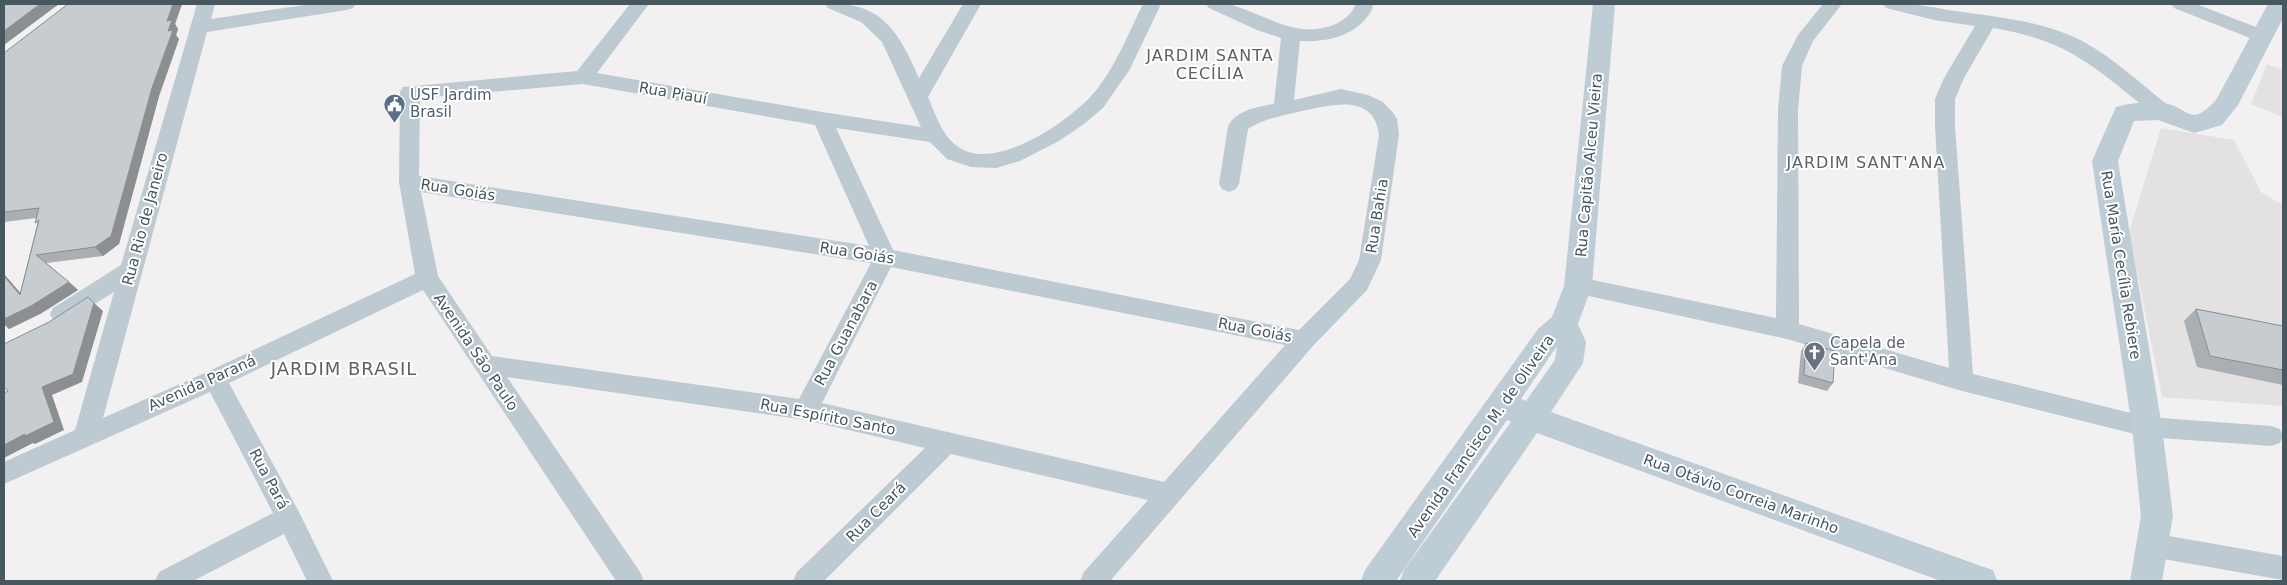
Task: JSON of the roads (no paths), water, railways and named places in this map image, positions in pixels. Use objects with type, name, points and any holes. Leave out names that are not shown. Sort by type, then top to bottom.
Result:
[{"type":"street","name":"Rua Rio de Janeiro","points":[[86,435],[130,270],[206,4]]},
{"type":"street","points":[[198,27],[347,4]]},
{"type":"street","points":[[582,76],[640,4]]},
{"type":"street","points":[[834,4],[855,10],[876,22],[893,43],[936,136],[954,154],[979,161],[1002,160],[1026,150],[1068,125],[1096,103],[1113,80],[1152,4]]},
{"type":"street","points":[[918,97],[972,4]]},
{"type":"street","points":[[1215,4],[1291,36],[1313,37],[1330,33],[1350,24],[1364,8],[1364,4]]},
{"type":"street","name":"Rua Capitão Alceu Vieira","points":[[1564,324],[1578,286],[1604,4]]},
{"type":"street","points":[[1787,330],[1788,110],[1792,66],[1805,39],[1833,4]]},
{"type":"street","points":[[1892,4],[1917,12],[2031,30],[2063,40],[2089,53],[2162,111],[2175,118],[2194,124],[2213,119],[2226,105],[2279,4]]},
{"type":"street","points":[[2180,4],[2262,36]]},
{"type":"street","points":[[1962,381],[1945,126],[1946,99],[1954,78],[1987,22]]},
{"type":"street","points":[[1283,108],[1291,36]]},
{"type":"street","name":"Rua Piauí","points":[[410,92],[582,76],[822,119],[936,136]]},
{"type":"street","name":"Avenida São Paulo","points":[[410,92],[409,182],[427,278],[631,581]]},
{"type":"street","name":"Rua Bahia","points":[[1093,581],[1304,340],[1359,284],[1370,260],[1389,135],[1387,119],[1376,108],[1360,100],[1341,96],[1254,115],[1238,126],[1229,184]]},
{"type":"street","name":"Rua María Cecília Rebiere","points":[[2146,427],[2105,161],[2125,113],[2162,111]]},
{"type":"street","points":[[822,119],[885,257]]},
{"type":"street","name":"Rua Goiás","points":[[409,182],[885,257],[1304,340]]},
{"type":"street","name":"Rua Guanabara","points":[[806,410],[885,257]]},
{"type":"street","points":[[41,326],[130,270]]},
{"type":"street","name":"Avenida Paraná","points":[[4,473],[215,379],[427,278]]},
{"type":"street","points":[[1578,286],[1787,330],[1962,381],[2146,427],[2271,436]]},
{"type":"street","name":"Avenida Francisco M. de Oliveira","points":[[1377,581],[1503,404],[1548,337],[1564,324],[1572,342],[1569,363],[1416,581]]},
{"type":"street","name":"Rua Espírito Santo","points":[[484,364],[806,410],[1168,494]]},
{"type":"street","name":"Rua Pará","points":[[215,379],[289,518],[320,581]]},
{"type":"street","name":"Rua Otávio Correia Marinho","points":[[1503,404],[1532,418],[1982,581]]},
{"type":"street","points":[[2146,427],[2157,516],[2146,581]]},
{"type":"street","name":"Rua Ceará","points":[[806,581],[947,442]]},
{"type":"street","points":[[168,581],[289,518]]},
{"type":"street","points":[[2152,545],[2283,568]]},
{"type":"place","name":"USF Jardim Brasil","points":[[394,123]]},
{"type":"place","name":"Capela de Sant'Ana","points":[[1814,371]]},
{"type":"district","name":"JARDIM SANTA CECÍLIA","points":[[1210,64]]},
{"type":"district","name":"JARDIM SANT'ANA","points":[[1866,162]]},
{"type":"district","name":"JARDIM BRASIL","points":[[344,368]]}]
